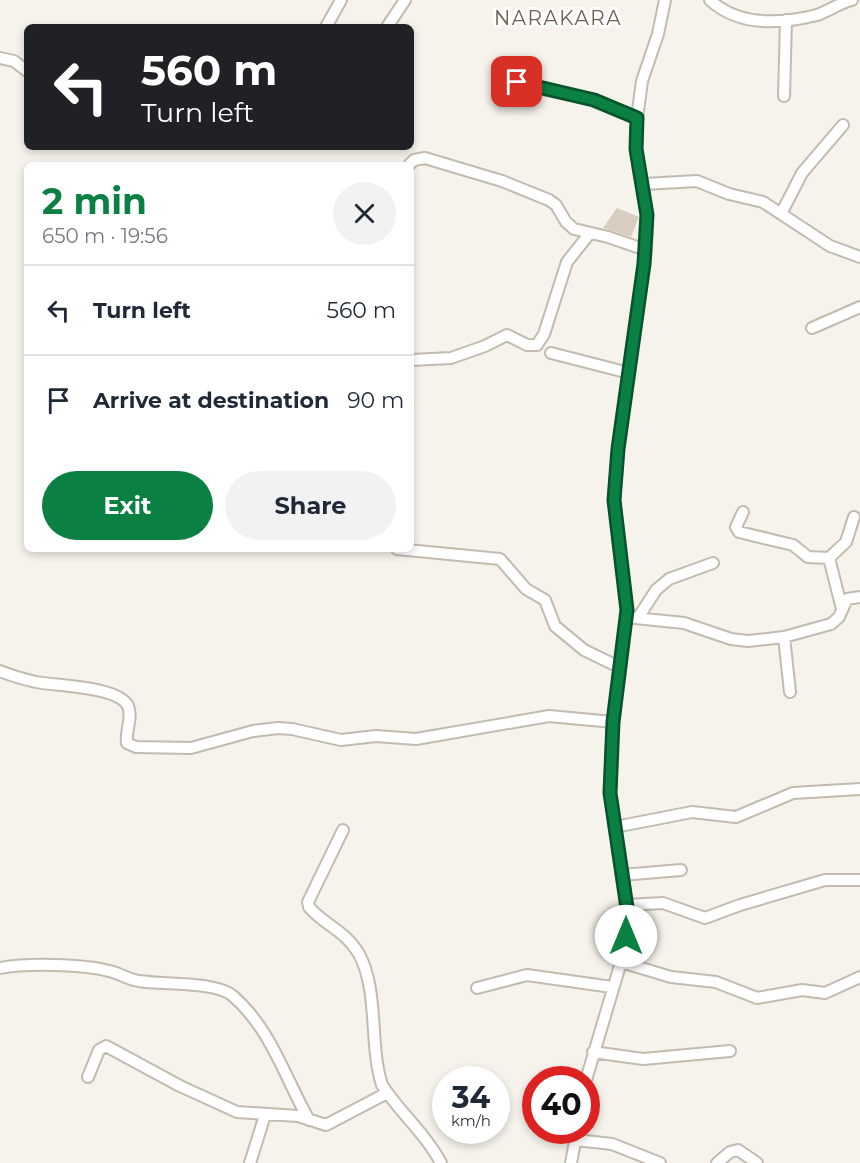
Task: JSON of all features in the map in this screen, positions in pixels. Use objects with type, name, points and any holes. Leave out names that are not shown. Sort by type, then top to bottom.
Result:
[{"type":"street","points":[[328,24],[342,0]]},
{"type":"street","points":[[394,0],[404,0]]},
{"type":"street","points":[[389,24],[404,0]]},
{"type":"street","points":[[590,1066],[621,962],[626,936],[626,905],[610,793],[613,722],[619,667],[632,618],[614,507],[646,250],[647,215],[644,184],[636,149],[637,118],[642,81],[658,34],[665,0]]},
{"type":"street","points":[[710,0],[722,11],[752,21],[786,20],[818,14],[839,3],[852,0]]},
{"type":"street","points":[[784,96],[786,20]]},
{"type":"street","points":[[0,58],[14,61],[24,69]]},
{"type":"street","points":[[507,76],[522,85],[594,100],[637,118]]},
{"type":"street","points":[[782,212],[802,173],[843,125]]},
{"type":"street","points":[[412,162],[425,158],[502,181],[553,202],[569,226],[646,250]]},
{"type":"street","points":[[644,184],[697,181],[729,194],[763,202],[782,212],[830,246],[860,257]]},
{"type":"street","points":[[414,360],[451,358],[485,346],[507,335],[527,345],[537,345],[544,334],[567,262],[590,233]]},
{"type":"street","points":[[812,328],[860,307]]},
{"type":"street","points":[[551,353],[629,373]]},
{"type":"street","points":[[743,512],[736,527],[739,532],[793,545],[808,557],[829,558],[846,542],[854,517]]},
{"type":"street","points":[[414,551],[500,559],[526,589],[545,600],[555,626],[584,650],[619,667]]},
{"type":"street","points":[[829,558],[842,609]]},
{"type":"street","points":[[632,618],[656,590],[669,579],[713,563]]},
{"type":"street","points":[[632,618],[684,623],[740,641],[784,637],[831,624],[839,617],[847,599],[860,597]]},
{"type":"street","points":[[784,637],[790,692]]},
{"type":"street","points":[[0,671],[37,682],[79,687],[119,698],[127,705],[129,711],[128,743],[136,747],[191,748],[253,731],[278,729],[292,729],[341,740],[376,736],[416,739],[549,716],[613,722]]},
{"type":"street","points":[[615,827],[698,811],[736,818],[793,793],[860,789]]},
{"type":"street","points":[[343,830],[308,902],[313,911],[348,938],[363,963],[380,1079],[387,1093],[427,1141],[441,1163]]},
{"type":"street","points":[[622,875],[681,870]]},
{"type":"street","points":[[626,905],[663,903],[705,918],[740,904],[825,880],[860,880]]},
{"type":"street","points":[[621,962],[671,977],[716,982],[757,998],[802,990],[825,993],[860,977]]},
{"type":"street","points":[[0,968],[33,965],[102,969],[136,981],[226,991],[243,1007],[275,1049],[295,1096],[309,1120]]},
{"type":"street","points":[[477,988],[526,975],[612,987]]},
{"type":"street","points":[[88,1077],[99,1050],[106,1046],[180,1086],[228,1107],[245,1113],[289,1115],[322,1125],[330,1124],[387,1093]]},
{"type":"street","points":[[593,1052],[644,1059],[730,1051]]},
{"type":"street","points":[[250,1163],[265,1115]]},
{"type":"street","points":[[600,1141],[660,1163]]},
{"type":"street","points":[[571,1163],[575,1144]]},
{"type":"street","points":[[717,1163],[734,1150],[757,1163]]},
{"type":"building","points":[[617,208],[639,217],[631,237],[603,228]]},
{"type":"district","name":"NARAKARA","points":[[558,18]]},
{"type":"route","points":[[517,82],[594,100],[637,118],[636,149],[644,184],[647,215],[646,250],[618,449],[614,500],[627,610],[613,722],[610,793],[628,914],[626,936]]}]
